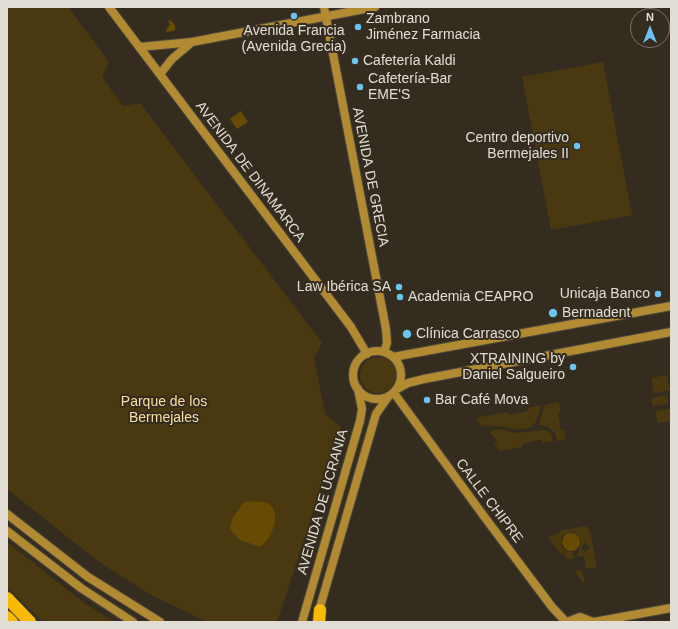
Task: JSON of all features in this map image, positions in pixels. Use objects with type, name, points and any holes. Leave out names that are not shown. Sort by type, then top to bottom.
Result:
[{"type":"highway","points":[[7,598],[30,622]]},
{"type":"highway","points":[[319,622],[320,610]]},
{"type":"highway","points":[[7,617],[12,622]]},
{"type":"main road","name":"AVENIDA DE DINAMARCA","points":[[109,7],[356,334],[367,354]]},
{"type":"main road","name":"AVENIDA DE GRECIA","points":[[324,7],[386,329],[387,343],[384,352]]},
{"type":"main road","points":[[140,47],[192,42],[376,7]]},
{"type":"main road","points":[[160,74],[172,59],[192,42]]},
{"type":"main road","points":[[168,44],[172,47],[174,52],[172,59]]},
{"type":"main road","points":[[393,357],[671,306]]},
{"type":"main road","points":[[393,393],[401,380],[401,370],[393,357],[384,352],[376,352],[367,354],[359,360],[354,369],[354,380],[362,394],[372,399],[393,393],[408,383],[424,379],[671,332]]},
{"type":"main road","name":"AVENIDA DE UCRANIA","points":[[302,622],[361,419],[362,401],[358,389]]},
{"type":"main road","name":"AVENIDA DE UCRANIA","points":[[316,622],[376,414],[393,393]]},
{"type":"main road","name":"CALLE CHIPRE","points":[[393,393],[552,607],[567,622]]},
{"type":"main road","points":[[7,514],[88,577],[160,622]]},
{"type":"main road","points":[[7,531],[81,588],[133,622]]},
{"type":"main road","points":[[567,622],[580,617],[593,622],[671,608]]},
{"type":"green space","name":"Parque de los Bermejales","points":[[7,7],[68,7],[109,62],[102,77],[123,106],[140,103],[322,343],[314,358],[325,414],[341,427],[277,622],[207,622],[151,595],[99,562],[7,489]]},
{"type":"green space","name":"Centro deportivo Bermejales II","points":[[603,62],[632,215],[551,230],[522,77]]},
{"type":"green space","points":[[375,357],[381,357],[391,362],[396,375],[391,388],[381,393],[375,393],[365,388],[360,378],[360,372],[365,362]]},
{"type":"green space","points":[[667,375],[670,390],[654,393],[651,378]]},
{"type":"green space","points":[[667,395],[668,404],[653,406],[651,398]]},
{"type":"green space","points":[[559,402],[561,412],[558,413],[561,430],[564,430],[566,439],[557,441],[555,434],[551,429],[538,425],[545,405]]},
{"type":"green space","points":[[541,405],[535,423],[525,429],[499,426],[487,427],[485,425],[482,427],[475,418],[508,412],[509,415],[529,411],[528,408]]},
{"type":"green space","points":[[671,408],[671,421],[658,423],[655,411]]},
{"type":"green space","points":[[499,429],[516,433],[544,430],[551,433],[553,441],[542,443],[542,440],[539,440],[522,444],[522,447],[500,451],[494,443],[497,441],[489,431]]},
{"type":"green space","points":[[585,526],[590,531],[597,567],[586,569],[584,556],[577,557],[581,542],[578,535],[572,532],[562,536],[561,546],[565,551],[572,552],[575,558],[568,559],[563,553],[561,554],[548,537],[559,533],[559,531]],"holes":[[[585,543],[590,548],[585,552],[581,548]]]},
{"type":"green space","points":[[7,542],[84,603],[115,622],[43,622],[7,587]]},
{"type":"green space","points":[[582,570],[585,584],[574,571]]},
{"type":"shaded area","points":[[170,20],[175,25],[175,29],[174,31],[166,32],[170,25],[168,21]]},
{"type":"shaded area","points":[[241,111],[248,122],[237,129],[230,119]]},
{"type":"shaded area","points":[[244,502],[264,502],[270,505],[273,509],[275,515],[274,527],[268,539],[260,547],[240,540],[230,529],[232,519]]},
{"type":"shaded area","points":[[571,533],[577,536],[580,542],[577,548],[571,551],[565,548],[562,542],[565,536]]},
{"type":"place","name":"Avenida Francia (Avenida Grecia)","points":[[294,16]]},
{"type":"place","name":"Zambrano Jiménez Farmacia","points":[[358,27]]},
{"type":"place","name":"Cafetería Kaldi","points":[[355,61]]},
{"type":"place","name":"Cafetería-Bar EME'S","points":[[360,87]]},
{"type":"place","name":"Centro deportivo Bermejales II","points":[[577,146]]},
{"type":"place","name":"Law Ibérica SA","points":[[399,287]]},
{"type":"place","name":"Unicaja Banco","points":[[658,294]]},
{"type":"place","name":"Academia CEAPRO","points":[[400,297]]},
{"type":"place","name":"Bermadent","points":[[553,313]]},
{"type":"place","name":"Clínica Carrasco","points":[[407,334]]},
{"type":"place","name":"XTRAINING by Daniel Salgueiro","points":[[573,367]]},
{"type":"place","name":"Bar Café Mova","points":[[427,400]]}]
